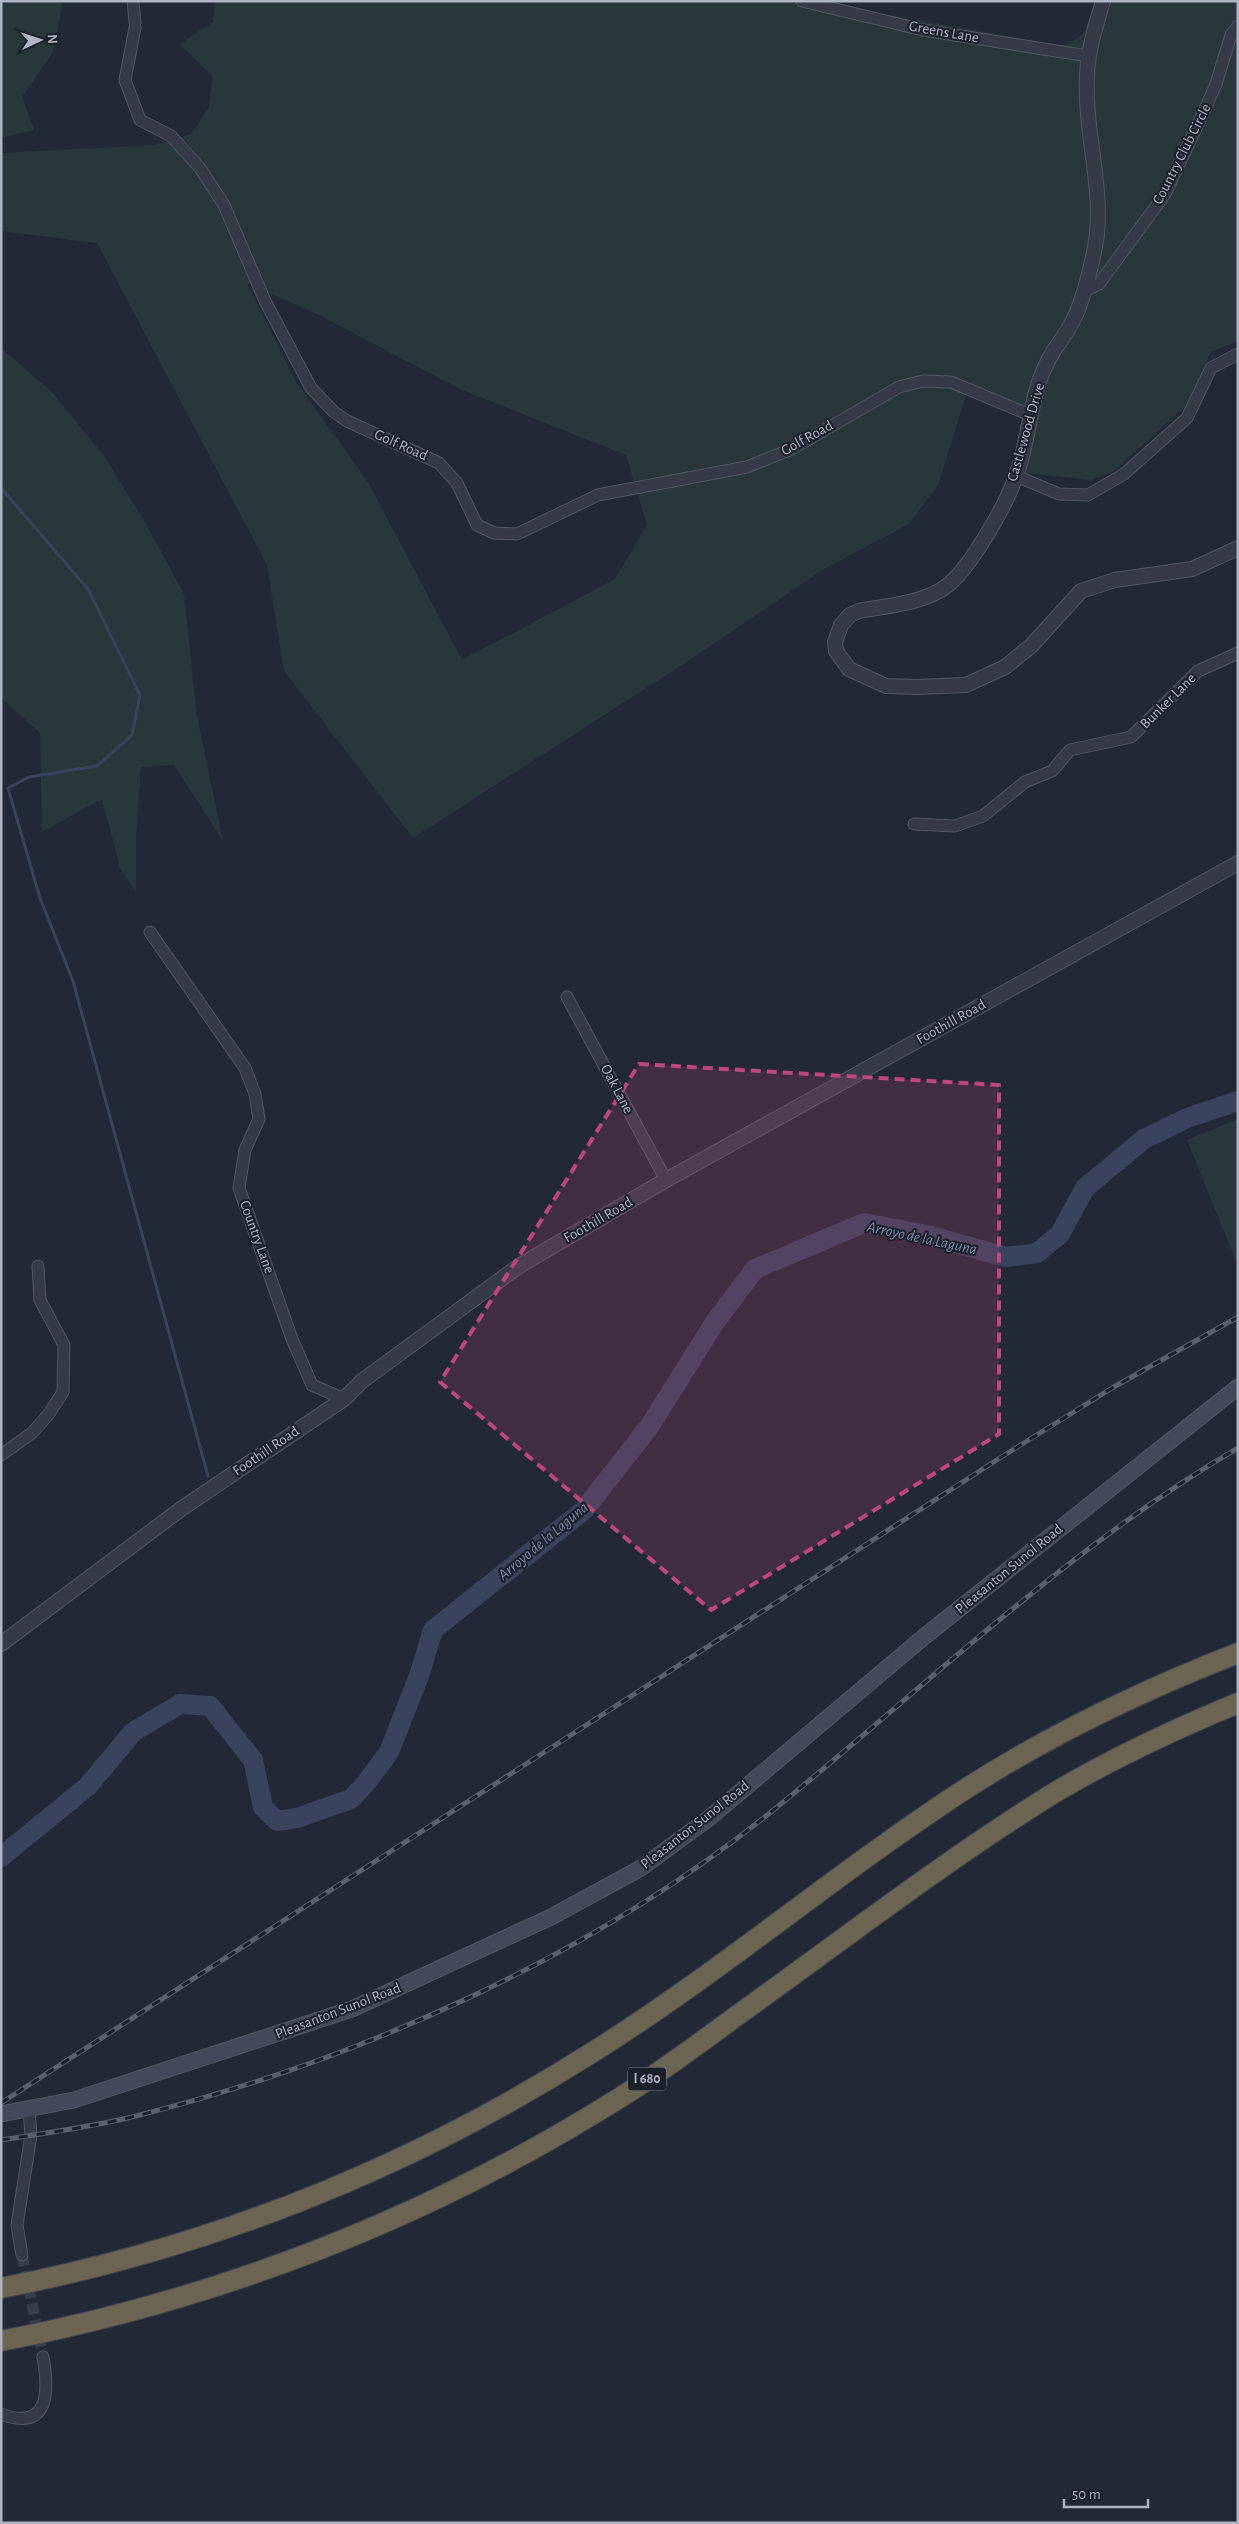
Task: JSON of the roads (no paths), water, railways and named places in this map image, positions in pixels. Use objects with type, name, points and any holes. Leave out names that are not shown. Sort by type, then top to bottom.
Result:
[{"type":"highway","points":[[1,2288],[58,2277],[139,2256],[217,2232],[300,2202],[379,2169],[456,2131],[528,2092],[594,2052],[667,2002],[906,1830],[1016,1758],[1113,1706],[1170,1680],[1238,1653]]},
{"type":"highway","name":"I 680","points":[[1,2341],[78,2326],[233,2282],[320,2251],[405,2216],[480,2178],[622,2096],[931,1876],[1057,1792],[1122,1756],[1238,1703]]},
{"type":"main road","name":"Pleasanton Sunol Road","points":[[1,2114],[74,2100],[352,2009],[551,1916],[641,1868],[708,1819],[925,1636],[1238,1387]]},
{"type":"street","name":"Golf Road","points":[[133,1],[135,25],[125,80],[140,120],[171,136],[200,168],[224,205],[265,301],[311,388],[334,412],[347,421],[439,463],[457,483],[477,525],[494,533],[517,534],[598,495],[746,468],[792,449],[899,387],[923,381],[951,382],[1030,415]]},
{"type":"street","name":"Greens Lane","points":[[802,1],[923,30],[1088,56]]},
{"type":"street","name":"Castlewood Drive","points":[[1103,1],[1088,56],[1088,95],[1098,204],[1097,234],[1084,291],[1072,323],[1046,363],[1030,415],[1016,476],[980,546],[952,581],[941,591],[926,597],[859,611],[850,615],[836,633],[836,651],[849,669],[886,686],[966,685],[1004,667],[1031,646],[1081,591],[1115,580],[1192,569],[1238,548]]},
{"type":"street","name":"Country Club Circle","points":[[1084,291],[1099,284],[1165,194],[1206,109],[1231,35],[1238,26]]},
{"type":"street","points":[[1016,476],[1059,494],[1088,495],[1124,474],[1187,418],[1211,368],[1238,354]]},
{"type":"street","name":"Bunker Lane","points":[[914,824],[955,826],[983,816],[1025,782],[1052,771],[1070,750],[1132,737],[1198,671],[1238,653]]},
{"type":"street","name":"Foothill Road","points":[[1,1644],[181,1509],[344,1399],[362,1381],[519,1266],[666,1180],[1238,863]]},
{"type":"street","name":"Country Lane","points":[[150,932],[245,1068],[255,1094],[259,1119],[245,1150],[239,1188],[292,1339],[312,1385],[344,1399]]},
{"type":"street","name":"Oak Lane","points":[[567,997],[666,1180]]},
{"type":"street","points":[[1,1455],[32,1433],[48,1415],[63,1392],[64,1345],[40,1300],[38,1266]]},
{"type":"street","points":[[22,2255],[17,2225],[31,2136],[29,2110]]},
{"type":"street","points":[[1,2414],[14,2419],[31,2417],[41,2411],[46,2398],[47,2380],[43,2356]]},
{"type":"waterway","points":[[1,488],[88,589],[140,695],[132,735],[97,766],[29,777],[8,788],[40,898],[73,981],[208,1476]]},
{"type":"waterway","name":"Arroyo de la Laguna","points":[[1,1857],[88,1786],[133,1732],[180,1704],[210,1706],[253,1760],[263,1807],[277,1821],[297,1818],[351,1799],[367,1782],[389,1752],[419,1676],[433,1630],[584,1510],[649,1427],[715,1322],[755,1269],[864,1223],[927,1235],[1006,1257],[1037,1253],[1060,1234],[1085,1188],[1144,1139],[1187,1118],[1238,1101]]},
{"type":"tunnel","points":[[22,2255],[43,2357]]},
{"type":"railway","points":[[1,2103],[1003,1456],[1112,1388],[1238,1317]]},
{"type":"railway","points":[[1,2140],[119,2120],[220,2093],[304,2065],[388,2033],[470,1997],[550,1957],[627,1913],[701,1864],[771,1812],[1055,1574],[1175,1487],[1238,1448]]}]
